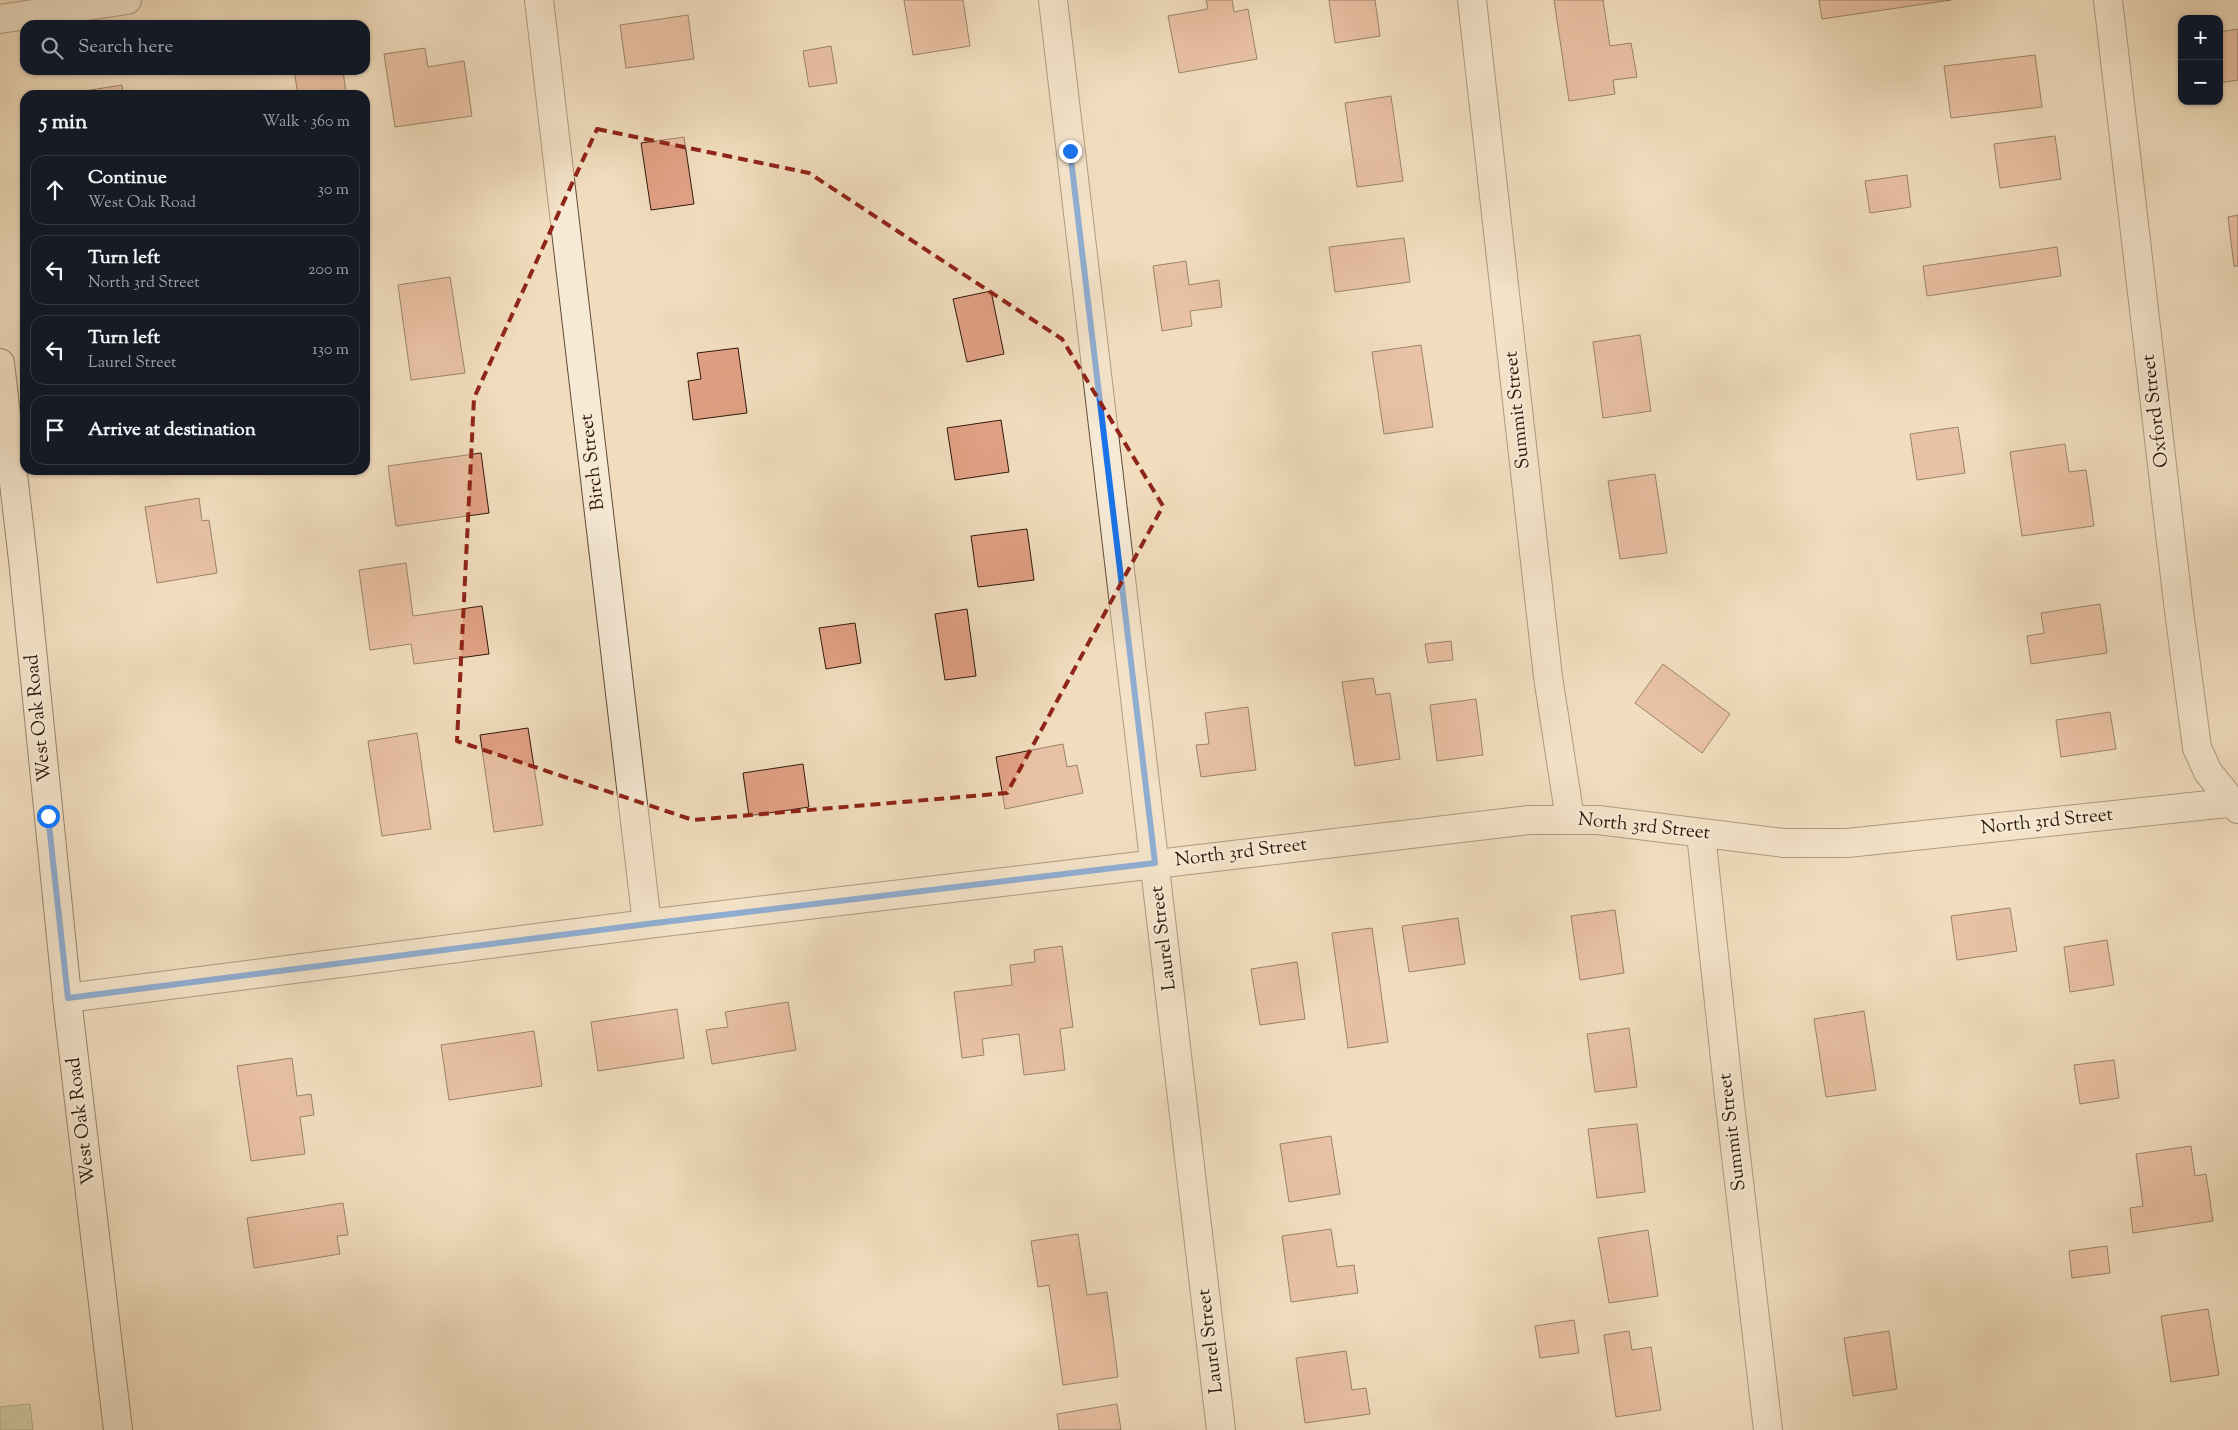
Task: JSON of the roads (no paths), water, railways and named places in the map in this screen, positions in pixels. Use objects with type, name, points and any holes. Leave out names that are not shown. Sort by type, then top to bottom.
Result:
[{"type":"street","points":[[0,19],[127,0]]},
{"type":"street","name":"Birch Street","points":[[539,0],[647,924]]},
{"type":"street","name":"Laurel Street","points":[[1053,0],[1221,1430]]},
{"type":"street","name":"Summit Street","points":[[1472,0],[1548,677],[1570,819]]},
{"type":"street","name":"Oxford Street","points":[[2108,0],[2179,611],[2197,748],[2208,772],[2236,805]]},
{"type":"street","name":"West Oak Road","points":[[0,363],[24,560],[68,998],[118,1430]]},
{"type":"street","name":"North 3rd Street","points":[[68,998],[647,924],[1530,820],[1598,820],[1784,843],[1847,843],[2236,805]]},
{"type":"street","name":"Summit Street","points":[[1701,834],[1768,1430]]}]
